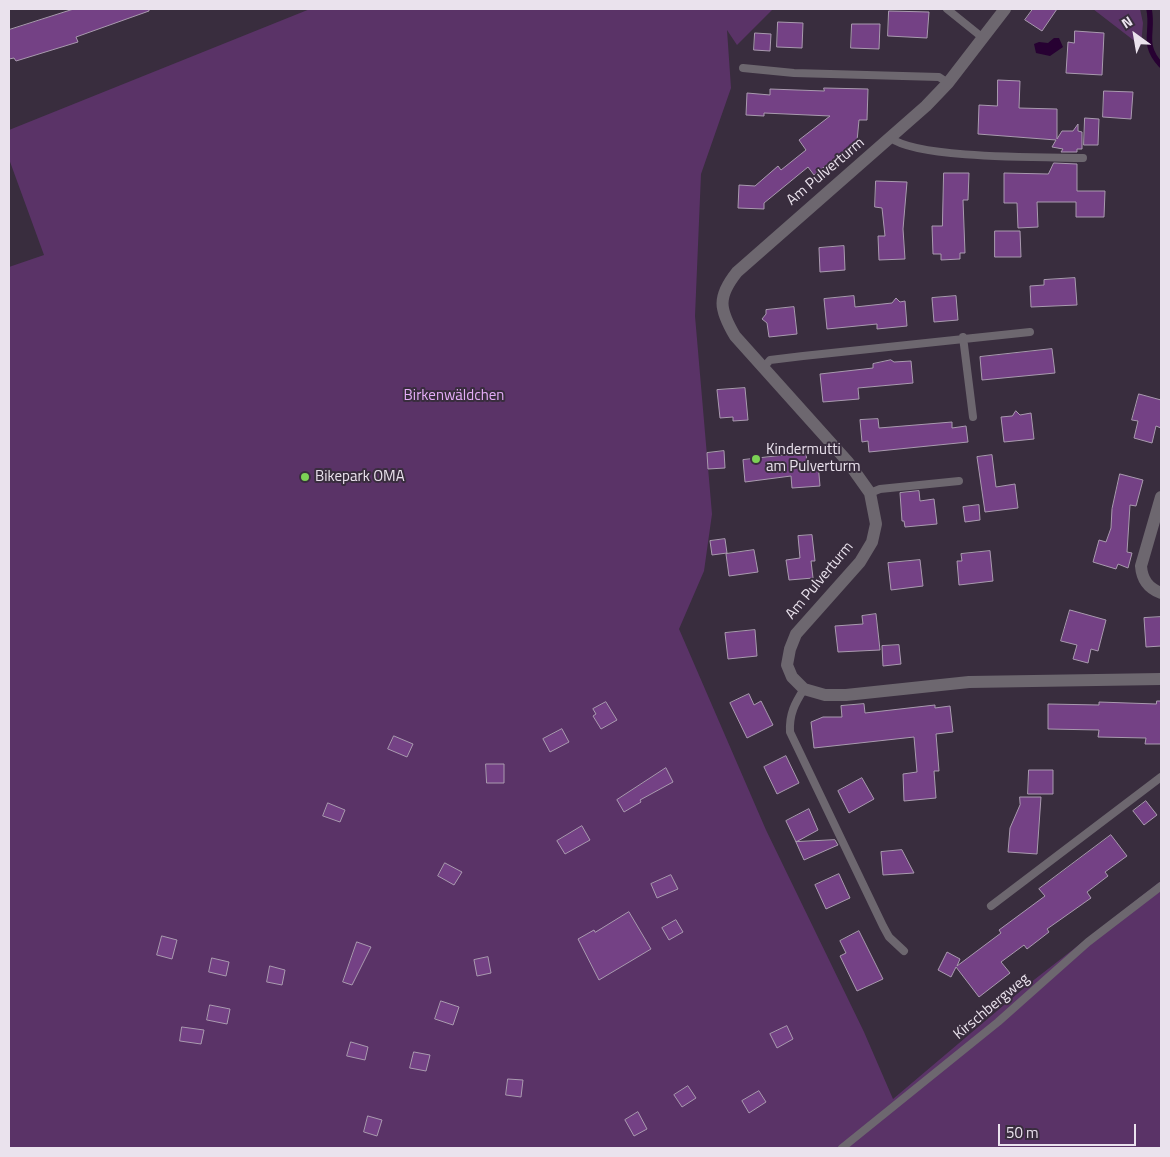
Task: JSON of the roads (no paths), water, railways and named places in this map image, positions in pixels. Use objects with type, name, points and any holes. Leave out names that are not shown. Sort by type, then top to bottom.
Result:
[{"type":"street","name":"Am Pulverturm","points":[[804,689],[792,676],[787,665],[790,649],[804,624],[867,552],[876,524],[870,493],[848,462],[735,336],[725,319],[722,296],[726,286],[738,272],[796,219],[891,138],[948,83],[1006,9]]},
{"type":"street","points":[[1161,497],[1141,566],[1142,576],[1146,584],[1153,590],[1161,593]]},
{"type":"street","points":[[804,689],[825,695],[846,695],[969,682],[1161,679]]},
{"type":"lane","points":[[946,9],[983,38]]},
{"type":"lane","points":[[743,68],[794,73],[938,77],[948,83]]},
{"type":"lane","points":[[891,138],[899,144],[930,150],[973,154],[1083,158]]},
{"type":"lane","points":[[764,367],[770,360],[963,337],[1030,332]]},
{"type":"lane","points":[[963,337],[973,417]]},
{"type":"lane","points":[[870,493],[880,488],[959,481]]},
{"type":"lane","points":[[804,689],[794,704],[790,718],[790,732],[883,926],[889,937],[904,951]]},
{"type":"lane","points":[[991,906],[1161,777]]},
{"type":"lane","name":"Kirschbergweg","points":[[842,1148],[998,1022],[1088,942],[1161,886]]},
{"type":"waterway","points":[[1149,9],[1151,51],[1161,65]]},
{"type":"place","name":"Kindermutti am Pulverturm","points":[[756,459]]},
{"type":"place","name":"Bikepark OMA","points":[[305,477]]},
{"type":"park label","name":"Birkenwäldchen","points":[[454,396]]}]
